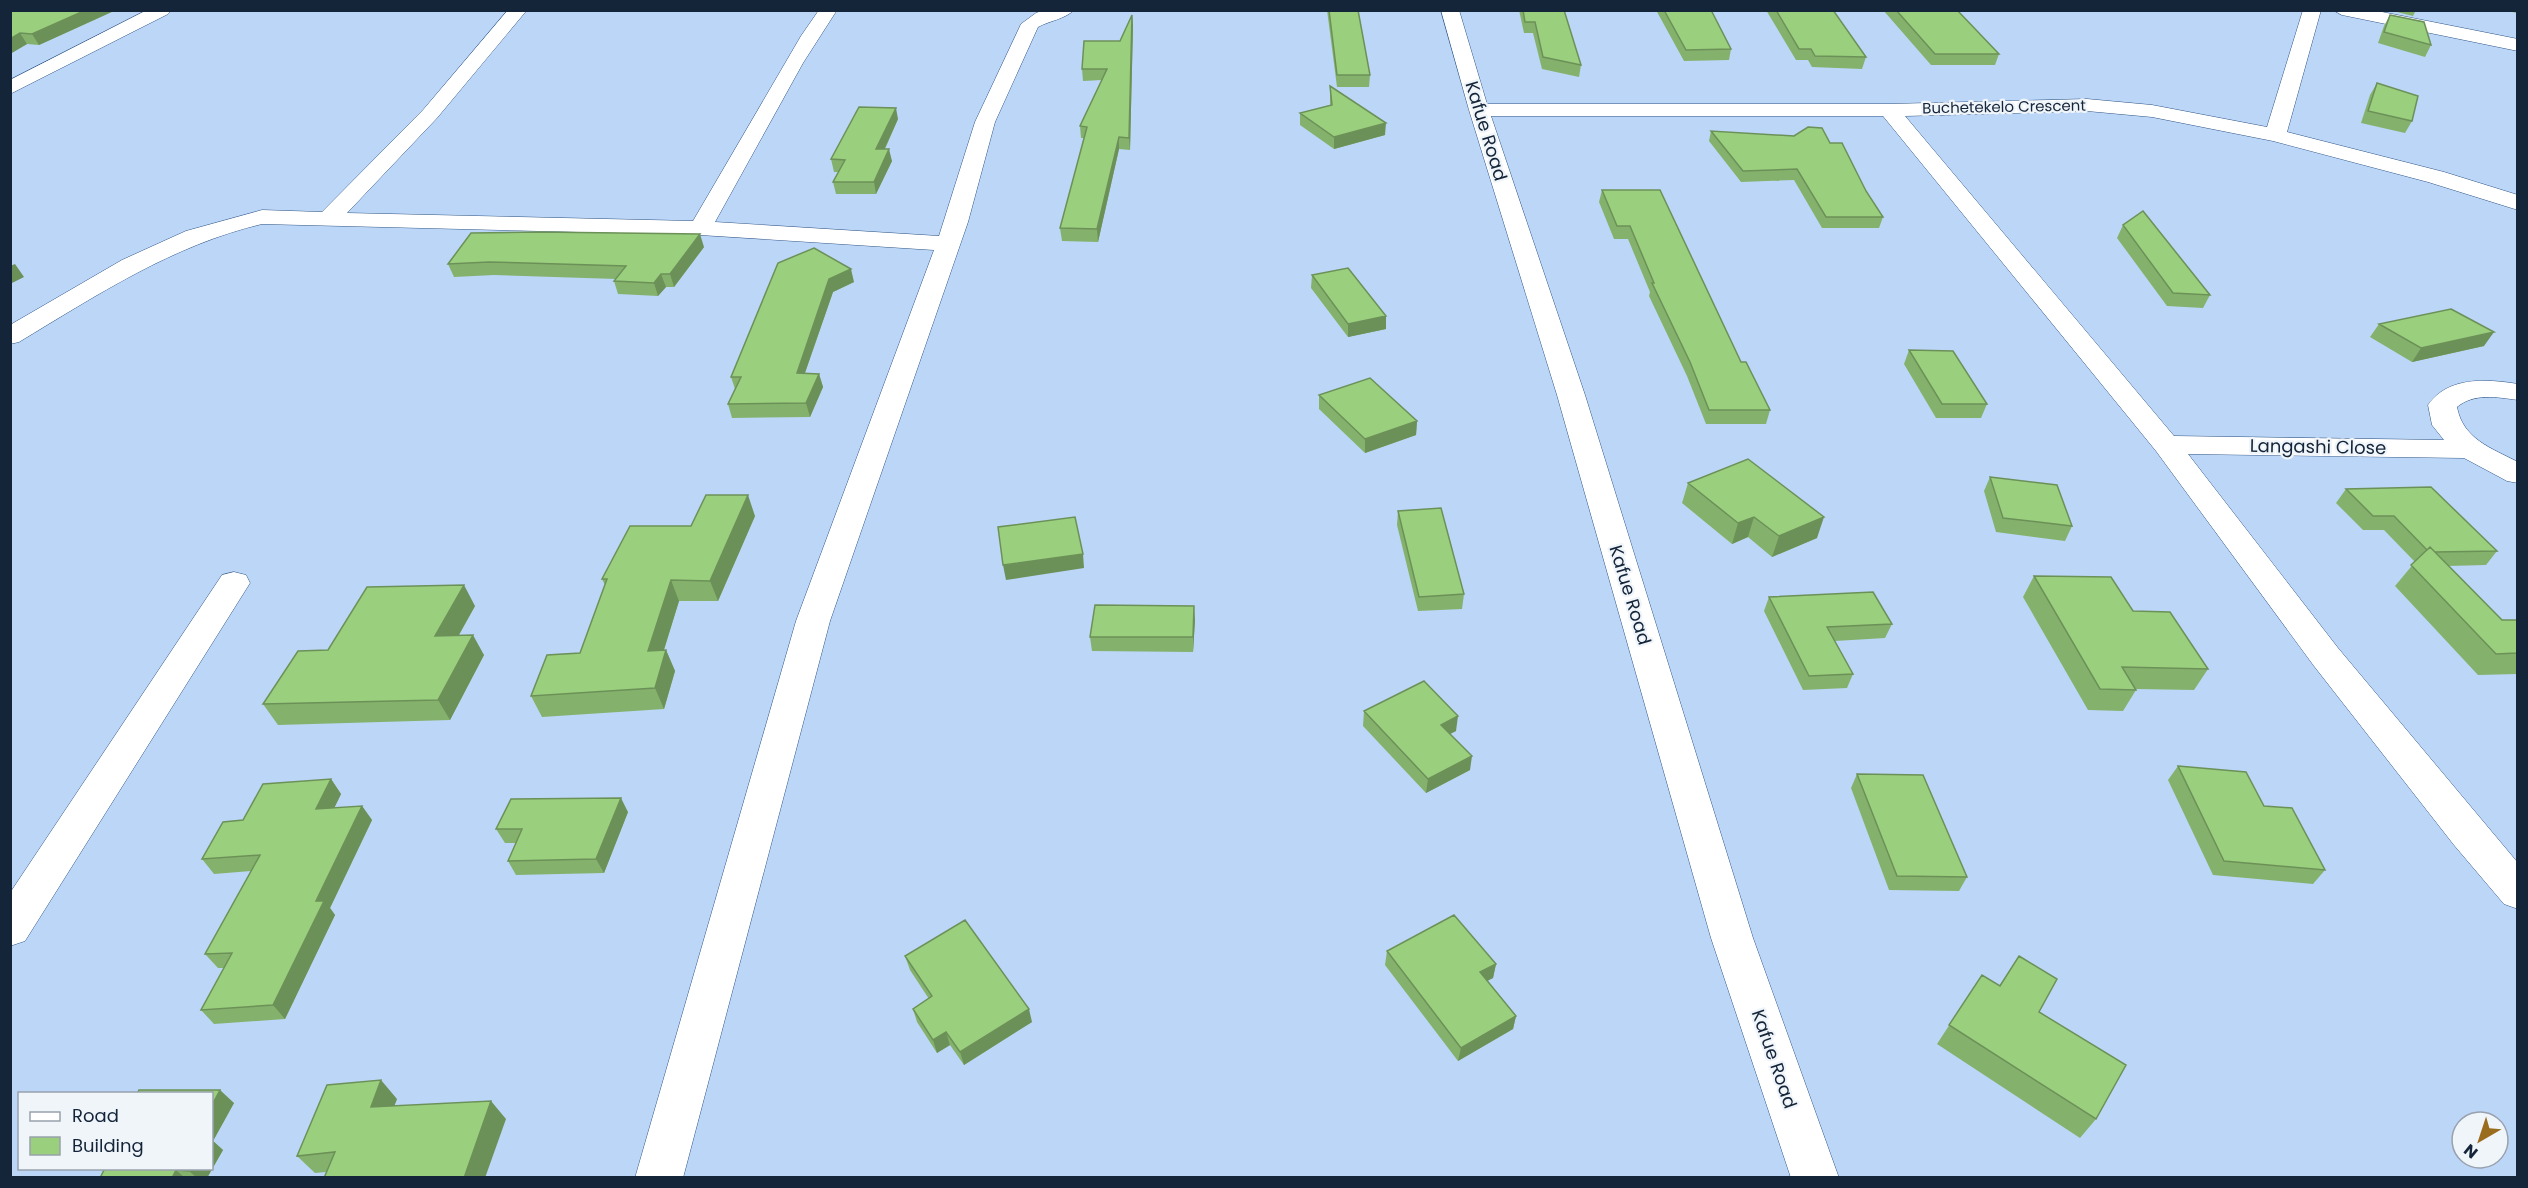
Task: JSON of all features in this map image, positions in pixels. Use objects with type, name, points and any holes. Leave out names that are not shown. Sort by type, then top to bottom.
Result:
[{"type":"street","points":[[10,88],[162,10]]},
{"type":"street","points":[[328,219],[430,114],[518,10]]},
{"type":"street","points":[[700,228],[801,47],[828,10]]},
{"type":"street","points":[[659,1178],[813,621],[948,244],[985,122],[1030,24],[1042,17],[1065,10]]},
{"type":"street","name":"Kafue Road","points":[[1450,10],[1479,110],[1574,406],[1732,938],[1815,1178]]},
{"type":"street","points":[[2275,135],[2312,10]]},
{"type":"street","points":[[2342,10],[2517,45]]},
{"type":"street","name":"Buchetekelo Crescent","points":[[1479,110],[1889,110],[2087,105],[2152,111],[2275,135],[2436,177],[2517,204]]},
{"type":"street","points":[[1889,110],[2166,445],[2326,657],[2517,892]]},
{"type":"street","points":[[10,336],[126,269],[191,237],[240,221],[261,217],[700,228],[948,244]]},
{"type":"street","name":"Langashi Close","points":[[2517,392],[2491,388],[2458,392],[2442,405],[2446,426],[2470,449],[2517,474]]},
{"type":"street","name":"Langashi Close","points":[[2166,445],[2470,449]]},
{"type":"street","points":[[10,928],[234,583]]},
{"type":"building","points":[[10,10],[86,10],[32,34],[20,33],[10,39]]},
{"type":"building","points":[[1329,10],[1358,10],[1370,75],[1337,75]]},
{"type":"building","points":[[1523,10],[1564,10],[1581,65],[1543,57],[1535,22],[1525,22]]},
{"type":"building","points":[[1664,10],[1711,10],[1731,49],[1686,50]]},
{"type":"building","points":[[1776,10],[1833,10],[1866,57],[1815,56],[1811,49],[1799,49]]},
{"type":"building","points":[[1896,10],[1957,10],[1999,54],[1935,54]]},
{"type":"building","points":[[1132,15],[1129,138],[1119,137],[1097,229],[1060,228],[1087,127],[1080,126],[1107,69],[1082,69],[1084,41],[1120,41]]},
{"type":"building","points":[[2390,15],[2424,22],[2431,45],[2384,32]]},
{"type":"building","points":[[2377,83],[2418,96],[2412,121],[2368,111]]},
{"type":"building","points":[[1330,86],[1386,123],[1334,137],[1300,113],[1332,105]]},
{"type":"building","points":[[859,107],[896,108],[876,149],[889,149],[874,182],[833,182],[845,160],[831,159]]},
{"type":"building","points":[[1808,127],[1822,128],[1830,143],[1842,143],[1866,191],[1883,217],[1826,217],[1797,169],[1743,171],[1711,131],[1794,136]]},
{"type":"building","points":[[1602,190],[1660,190],[1741,362],[1746,362],[1770,410],[1709,410],[1690,362],[1652,283],[1654,283],[1630,226],[1617,226]]},
{"type":"building","points":[[2143,211],[2210,295],[2173,293],[2123,225]]},
{"type":"building","points":[[471,233],[700,234],[670,274],[661,274],[654,283],[614,281],[626,266],[489,262],[448,264]]},
{"type":"building","points":[[814,248],[851,269],[829,279],[797,373],[819,374],[806,403],[728,404],[741,377],[731,377],[778,263]]},
{"type":"building","points":[[1348,268],[1386,316],[1348,324],[1312,275]]},
{"type":"building","points":[[2451,309],[2494,332],[2421,348],[2379,324]]},
{"type":"building","points":[[1909,350],[1953,351],[1987,404],[1942,404]]},
{"type":"building","points":[[1370,378],[1417,421],[1365,439],[1319,395]]},
{"type":"building","points":[[1748,459],[1824,517],[1779,536],[1754,517],[1738,523],[1688,483]]},
{"type":"building","points":[[1990,477],[2057,485],[2072,526],[2003,518]]},
{"type":"building","points":[[2431,487],[2497,551],[2435,552],[2430,547],[2427,550],[2394,516],[2373,516],[2346,489]]},
{"type":"building","points":[[706,495],[748,495],[710,581],[671,580],[648,651],[666,650],[655,688],[531,696],[547,655],[580,653],[607,579],[602,579],[630,526],[691,526]]},
{"type":"building","points":[[1441,508],[1464,594],[1419,597],[1398,511]]},
{"type":"building","points":[[1075,517],[1083,554],[1003,565],[998,527]]},
{"type":"building","points":[[2430,547],[2502,620],[2517,620],[2517,653],[2496,654],[2411,565]]},
{"type":"building","points":[[2034,576],[2111,577],[2133,611],[2170,612],[2208,669],[2122,667],[2136,690],[2100,689]]},
{"type":"building","points":[[464,585],[435,636],[473,635],[438,700],[263,704],[298,651],[328,650],[367,587]]},
{"type":"building","points":[[1873,592],[1892,624],[1827,627],[1853,674],[1809,676],[1769,597]]},
{"type":"building","points":[[1095,605],[1194,606],[1193,637],[1090,637]]},
{"type":"building","points":[[1424,681],[1458,716],[1441,725],[1472,756],[1428,779],[1364,711]]},
{"type":"building","points":[[2178,766],[2246,772],[2264,806],[2292,808],[2325,870],[2224,861]]},
{"type":"building","points":[[1857,774],[1923,775],[1967,877],[1897,876]]},
{"type":"building","points":[[331,779],[316,809],[362,806],[316,901],[324,901],[273,1005],[201,1010],[232,953],[205,954],[260,855],[202,859],[223,822],[243,820],[263,784]]},
{"type":"building","points":[[621,798],[596,859],[508,861],[522,829],[496,829],[511,799]]},
{"type":"building","points":[[1454,915],[1496,964],[1480,972],[1516,1016],[1461,1048],[1387,951]]},
{"type":"building","points":[[965,920],[1029,1009],[960,1052],[946,1032],[933,1040],[913,1009],[932,996],[905,956]]},
{"type":"building","points":[[2019,956],[2057,979],[2039,1012],[2126,1065],[2096,1119],[1949,1025],[1982,975],[2000,986]]},
{"type":"building","points":[[381,1080],[371,1107],[491,1101],[464,1178],[324,1178],[335,1152],[297,1156],[327,1085]]},
{"type":"building","points":[[139,1090],[220,1090],[213,1103],[213,1092],[138,1092]]},
{"type":"building","points":[[104,1170],[176,1170],[172,1178],[100,1178]]}]
